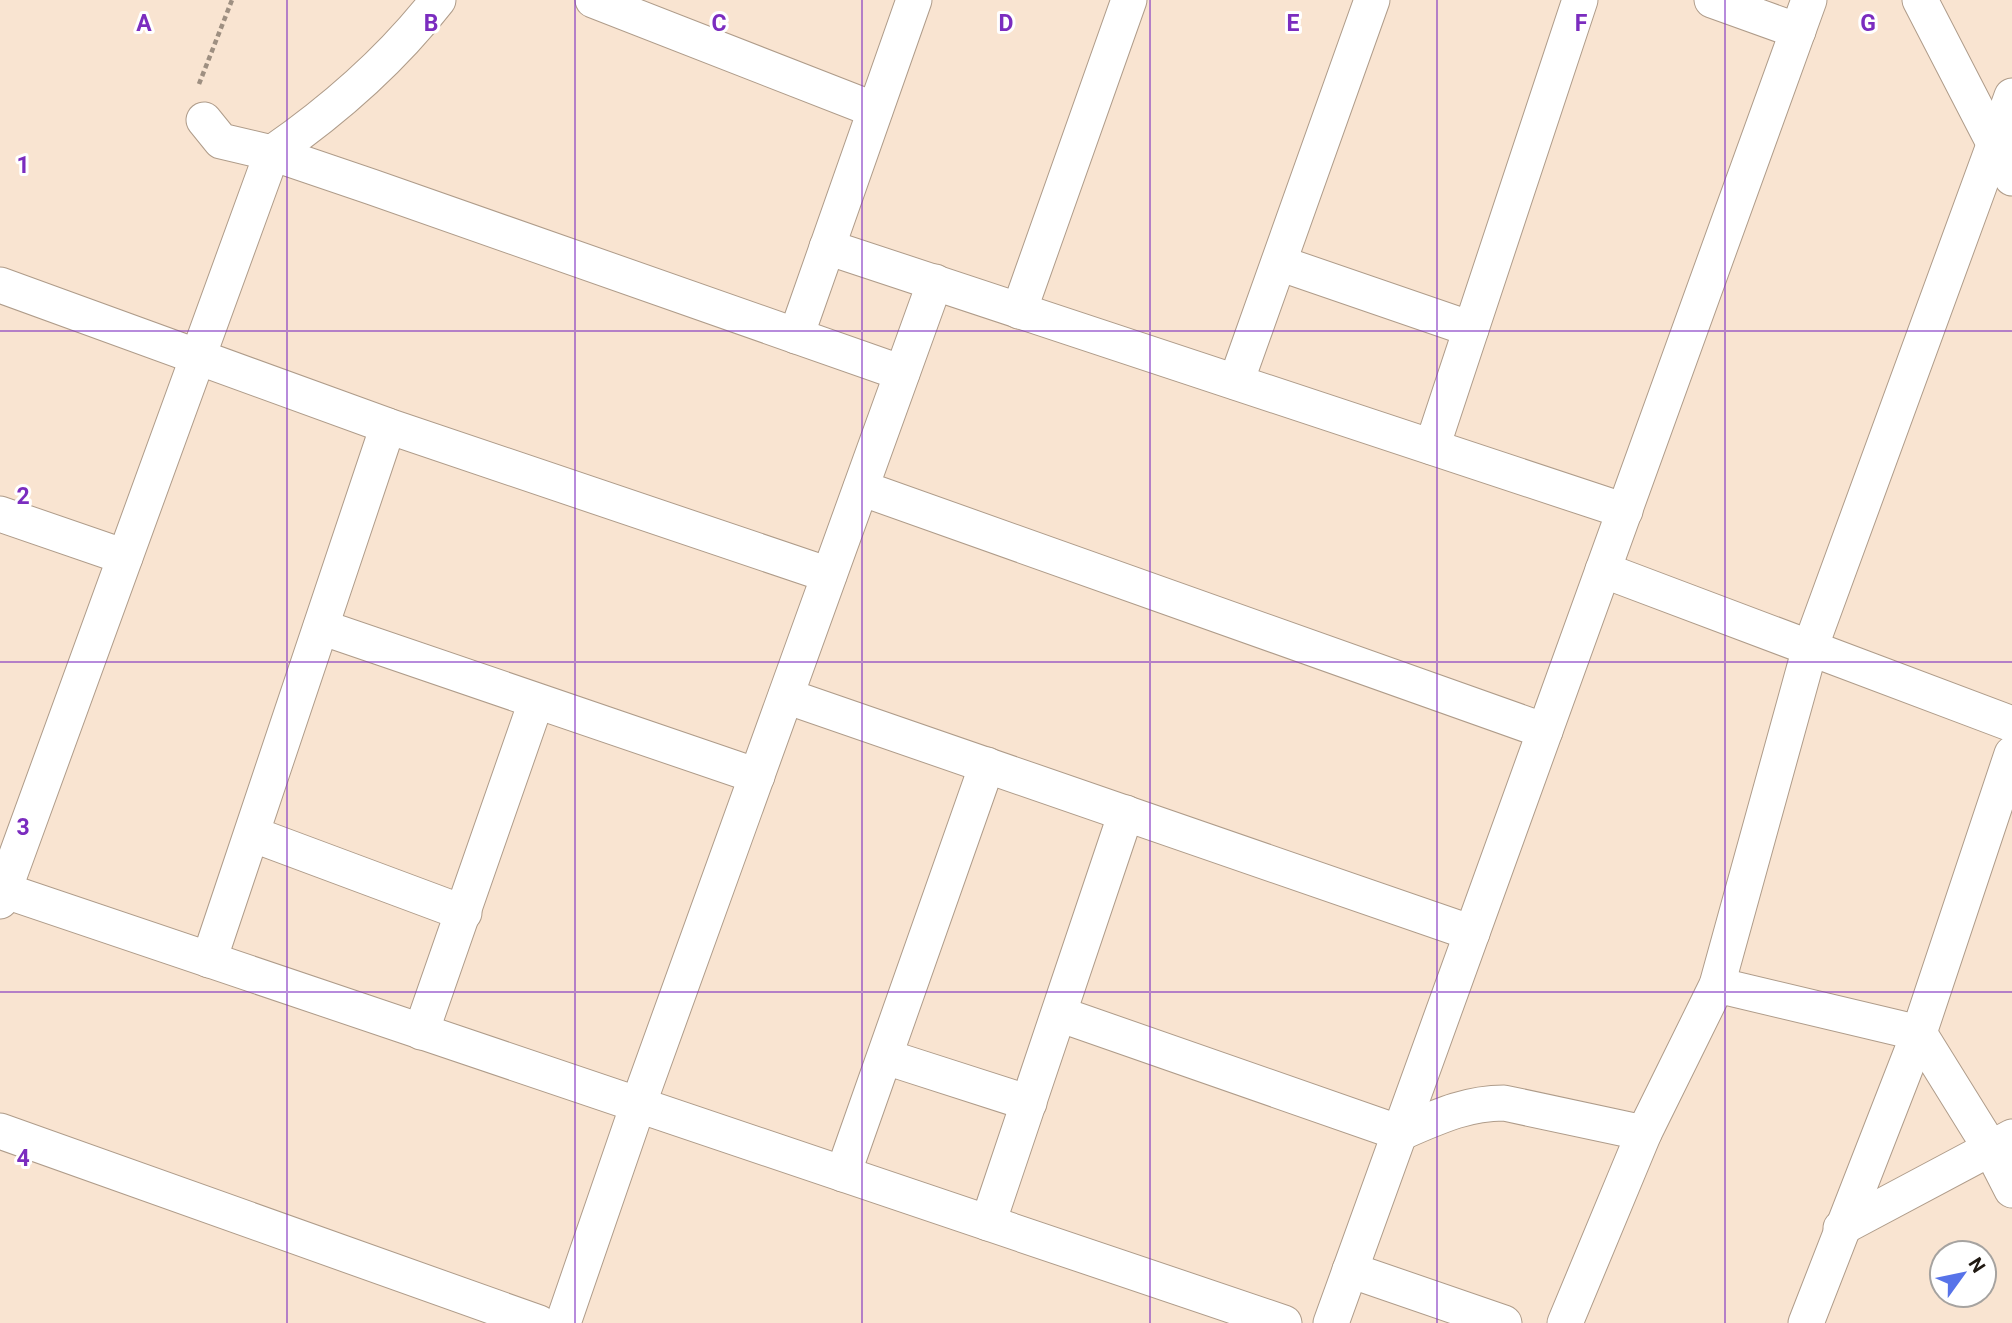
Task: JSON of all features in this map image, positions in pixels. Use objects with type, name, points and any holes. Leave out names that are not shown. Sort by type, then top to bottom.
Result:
[{"type":"street","points":[[438,0],[403,45],[308,128],[272,153],[1,894],[209,960],[1284,1323]]},
{"type":"street","points":[[593,0],[644,9],[875,110]]},
{"type":"street","points":[[796,336],[914,0]]},
{"type":"street","points":[[1018,311],[1129,0]]},
{"type":"street","points":[[1236,382],[1372,0]]},
{"type":"street","points":[[1432,447],[1580,0]]},
{"type":"street","points":[[1331,1323],[1804,15],[1712,0]]},
{"type":"street","points":[[1920,0],[2012,178]]},
{"type":"street","points":[[1565,1323],[1644,1133],[1717,985],[1810,648],[2012,96]]},
{"type":"street","points":[[204,120],[221,141],[272,153],[902,373]]},
{"type":"street","points":[[827,247],[1625,511]]},
{"type":"street","points":[[1279,263],[1471,329]]},
{"type":"street","points":[[563,1323],[638,1105],[935,282]]},
{"type":"street","points":[[0,285],[388,426],[829,575]]},
{"type":"street","points":[[209,960],[388,426]]},
{"type":"street","points":[[861,488],[1545,731]]},
{"type":"street","points":[[0,514],[125,557]]},
{"type":"street","points":[[1603,570],[2012,724]]},
{"type":"street","points":[[321,627],[757,776]]},
{"type":"street","points":[[786,696],[1472,933]]},
{"type":"street","points":[[421,1032],[536,702]]},
{"type":"street","points":[[1806,1323],[1919,1033],[2012,754]]},
{"type":"street","points":[[843,1174],[987,765]]},
{"type":"street","points":[[988,1223],[1126,813]]},
{"type":"street","points":[[252,834],[464,913]]},
{"type":"street","points":[[1717,985],[1919,1033],[2001,1143],[2012,1190]]},
{"type":"street","points":[[1059,1014],[1400,1133],[1457,1108],[1481,1103],[1504,1103],[1644,1133]]},
{"type":"street","points":[[886,1057],[1028,1103]]},
{"type":"street","points":[[0,1131],[538,1323]]},
{"type":"street","points":[[1841,1228],[2001,1143]]},
{"type":"street","points":[[1350,1270],[1504,1323]]},
{"type":"path","points":[[204,120],[199,83],[232,0]]}]
